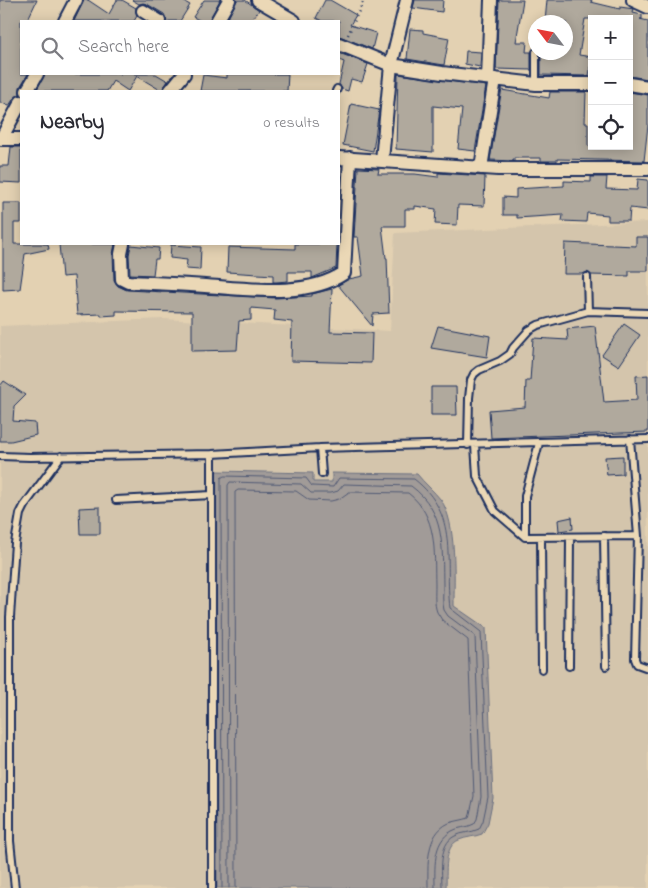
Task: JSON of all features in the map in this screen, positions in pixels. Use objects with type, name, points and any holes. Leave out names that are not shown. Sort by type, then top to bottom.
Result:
[{"type":"street","points":[[66,20],[76,0]]},
{"type":"street","points":[[218,20],[229,0]]},
{"type":"street","points":[[258,0],[292,20]]},
{"type":"street","points":[[382,160],[391,65],[407,0]]},
{"type":"street","points":[[481,168],[492,78],[491,0]]},
{"type":"street","points":[[633,0],[648,7]]},
{"type":"street","points":[[143,11],[157,20]]},
{"type":"street","points":[[341,45],[391,65],[536,84],[588,84]]},
{"type":"street","points":[[28,90],[36,75]]},
{"type":"street","points":[[171,90],[183,75]]},
{"type":"street","points":[[633,85],[648,87]]},
{"type":"street","points":[[20,104],[1,139],[20,139]]},
{"type":"street","points":[[123,245],[121,254],[122,278],[128,282],[283,290],[323,283],[344,273],[344,158],[481,168],[648,169]]},
{"type":"lane","points":[[536,60],[536,84]]},
{"type":"lane","points":[[587,277],[588,311]]},
{"type":"lane","points":[[638,536],[525,537],[495,511],[477,476],[472,445],[469,398],[471,380],[474,374],[510,354],[512,348],[529,330],[538,324],[588,311],[648,313]]},
{"type":"lane","points":[[630,439],[638,536],[635,659],[637,664],[648,668]]},
{"type":"lane","points":[[0,456],[212,454],[320,448],[648,439]]},
{"type":"lane","points":[[525,537],[526,496],[539,443]]},
{"type":"lane","points":[[320,448],[322,474]]},
{"type":"lane","points":[[212,454],[212,888]]},
{"type":"lane","points":[[15,888],[10,841],[10,617],[15,543],[20,514],[24,506],[61,456]]},
{"type":"lane","points":[[116,500],[212,495]]},
{"type":"lane","points":[[604,536],[606,666]]},
{"type":"lane","points":[[541,537],[542,669]]},
{"type":"lane","points":[[569,666],[570,537]]},
{"type":"path","points":[[341,45],[364,0]]},
{"type":"shaded area","points":[[648,222],[648,888],[446,888],[450,847],[457,840],[474,837],[454,606],[453,545],[332,473],[332,482],[313,482],[313,473],[217,471],[217,888],[0,888],[0,326],[163,319],[390,331],[395,233]]},
{"type":"water","points":[[216,471],[313,473],[313,482],[332,482],[332,473],[417,474],[441,500],[450,522],[452,536],[454,606],[486,628],[493,798],[488,823],[482,834],[459,840],[450,848],[447,861],[446,888],[217,888]]},
{"type":"building","points":[[0,0],[37,0],[27,20],[20,20],[20,75],[27,75],[20,87],[20,94],[14,98],[9,106],[0,102]]},
{"type":"building","points":[[84,0],[88,0],[109,14],[117,0],[122,0],[136,8],[137,16],[135,20],[74,20]]},
{"type":"building","points":[[132,0],[181,0],[190,5],[181,20],[167,20],[164,14],[147,4],[139,4]]},
{"type":"building","points":[[204,0],[220,0],[210,20],[199,20],[193,17]]},
{"type":"building","points":[[237,0],[245,0],[259,10],[252,20],[227,20]]},
{"type":"building","points":[[325,0],[330,0],[356,15],[350,25],[376,33],[372,49],[340,36],[340,20],[320,20],[316,18]]},
{"type":"building","points":[[415,0],[443,0],[442,12],[413,8]]},
{"type":"building","points":[[499,0],[523,0],[516,42],[527,42],[526,52],[528,52],[528,60],[531,60],[531,70],[496,69]]},
{"type":"building","points":[[547,0],[592,0],[591,2],[620,9],[620,7],[634,9],[633,13],[642,15],[642,19],[640,19],[648,21],[648,79],[633,77],[633,15],[588,15],[588,19],[585,19],[579,55],[588,56],[588,76],[541,75],[541,60],[573,60],[573,15],[546,15]]},
{"type":"building","points":[[410,29],[423,30],[423,33],[449,38],[444,65],[407,59]]},
{"type":"building","points":[[466,51],[481,52],[480,67],[465,64]]},
{"type":"building","points":[[340,53],[368,64],[362,82],[351,79],[348,91],[342,89],[339,84],[344,62],[340,60]]},
{"type":"building","points":[[398,74],[486,86],[475,151],[458,149],[462,109],[433,106],[433,152],[396,149]]},
{"type":"building","points":[[44,75],[158,75],[168,81],[163,90],[137,76],[129,90],[113,81],[108,90],[37,90]]},
{"type":"building","points":[[203,75],[227,78],[227,75],[288,75],[287,90],[200,90]]},
{"type":"building","points":[[502,88],[502,90],[549,98],[550,92],[586,92],[585,123],[588,123],[588,150],[633,150],[633,93],[648,95],[648,125],[644,161],[557,159],[557,161],[541,161],[541,158],[514,158],[514,161],[490,160]]},
{"type":"building","points":[[351,104],[379,110],[373,151],[343,145]]},
{"type":"building","points":[[11,147],[20,147],[20,183],[0,182],[0,166],[9,166]]},
{"type":"building","points":[[358,168],[379,169],[378,174],[415,174],[438,177],[438,173],[485,176],[484,206],[458,205],[457,225],[435,224],[436,209],[415,206],[415,209],[405,209],[405,226],[382,226],[387,258],[389,313],[373,314],[372,326],[338,285],[349,279],[363,276],[358,237],[354,237]]},
{"type":"building","points":[[591,177],[607,177],[606,189],[637,190],[638,179],[648,180],[648,210],[630,208],[629,221],[608,221],[608,215],[587,213],[586,222],[562,221],[563,215],[517,218],[517,215],[503,215],[503,197],[516,198],[516,189],[564,186],[564,181],[591,182]]},
{"type":"building","points":[[3,203],[20,203],[20,223],[14,223],[14,244],[48,245],[49,249],[25,254],[20,289],[3,290]]},
{"type":"building","points":[[636,237],[648,237],[648,271],[629,271],[629,276],[591,275],[587,272],[583,274],[564,274],[565,243],[636,246]]},
{"type":"building","points":[[59,245],[115,245],[113,254],[114,280],[118,286],[127,290],[276,298],[312,296],[312,294],[332,289],[330,332],[372,333],[371,363],[291,361],[292,322],[274,320],[275,310],[251,308],[251,320],[239,321],[237,350],[192,351],[192,312],[116,311],[116,315],[77,315],[74,276],[62,277]]},
{"type":"building","points":[[131,245],[159,248],[158,259],[155,259],[153,275],[130,274],[129,255]]},
{"type":"building","points":[[171,245],[201,247],[200,270],[186,269],[187,260],[170,258]]},
{"type":"building","points":[[295,245],[337,245],[336,268],[312,278],[312,272],[288,272],[288,281],[276,282],[273,282],[273,275],[227,272],[228,247],[295,249]]},
{"type":"building","points":[[624,324],[640,335],[619,366],[602,355]]},
{"type":"building","points":[[438,326],[490,336],[487,357],[431,348]]},
{"type":"building","points":[[595,326],[604,402],[637,400],[636,376],[648,375],[648,432],[491,438],[489,410],[525,407],[526,381],[530,381],[533,338],[568,340],[567,329]]},
{"type":"building","points":[[4,381],[25,395],[14,406],[13,421],[35,423],[36,435],[11,441],[0,441],[0,386]]},
{"type":"building","points":[[431,387],[456,387],[457,415],[431,415]]},
{"type":"building","points":[[623,456],[623,474],[607,475],[605,457]]},
{"type":"building","points":[[100,507],[100,534],[80,534],[79,508]]},
{"type":"building","points":[[572,517],[573,529],[559,531],[558,520]]}]
